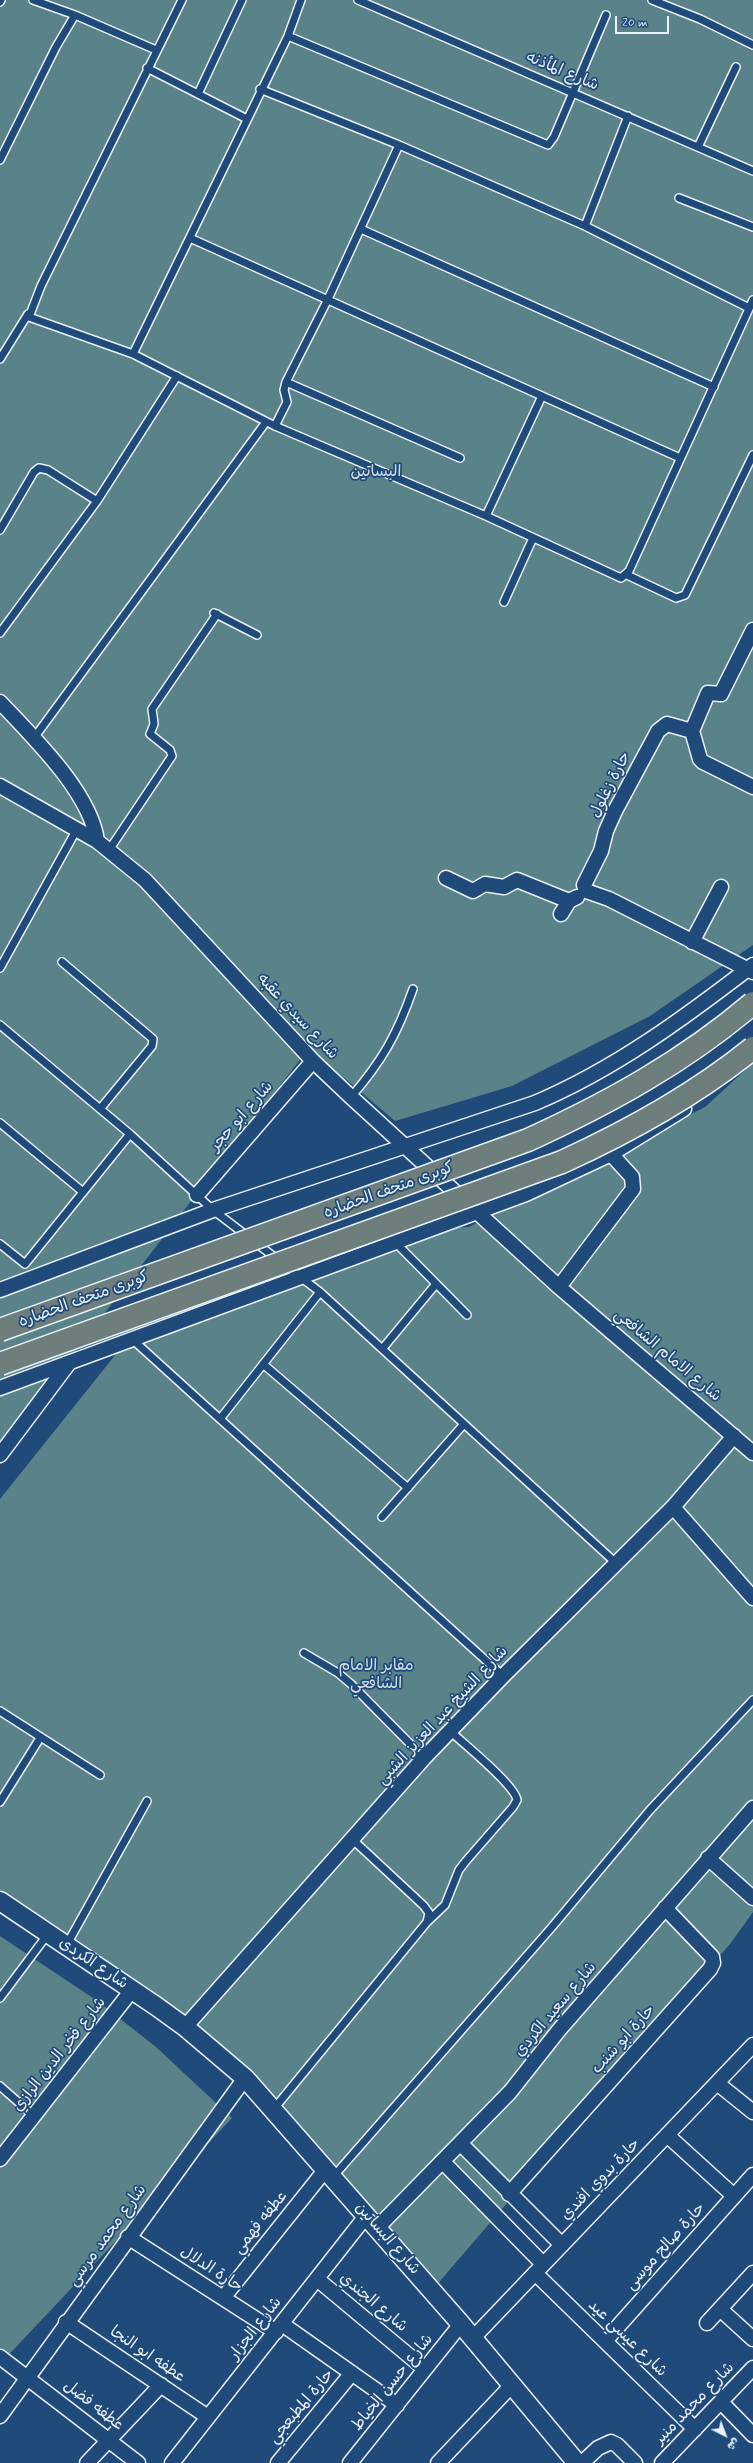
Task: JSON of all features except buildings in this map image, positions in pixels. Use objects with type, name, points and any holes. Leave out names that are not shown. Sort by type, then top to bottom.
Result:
[{"type":"highway","name":"كوبرى متحف الحضاره","points":[[0,1330],[528,1140],[601,1106],[636,1087],[705,1041],[753,1003]]},
{"type":"highway","name":"كوبرى متحف الحضاره","points":[[0,1364],[562,1162],[635,1127],[671,1106],[753,1048]]},
{"type":"street","points":[[753,630],[721,694],[708,693],[692,731],[700,758],[703,762],[753,787]]},
{"type":"street","points":[[0,702],[34,738],[83,800],[95,826],[97,841]]},
{"type":"street","name":"حارة زغلول","points":[[586,892],[585,878],[601,851],[609,824],[658,731],[667,724],[692,731]]},
{"type":"street","name":"شارع سيدي عقبه","points":[[0,786],[97,841],[145,880],[313,1061],[477,1213],[559,1286]]},
{"type":"street","points":[[446,878],[473,891],[485,884],[504,887],[517,880],[569,901]]},
{"type":"street","points":[[692,942],[721,887]]},
{"type":"street","points":[[561,914],[569,901],[586,892],[609,899],[692,942],[751,969]]},
{"type":"street","points":[[0,1290],[213,1210],[535,1102],[572,1086],[641,1047],[751,969]]},
{"type":"street","points":[[0,1388],[526,1194],[612,1154],[690,1105],[753,1058]]},
{"type":"street","name":"شارع ابو حجر","points":[[197,1195],[313,1061]]},
{"type":"street","points":[[559,1286],[633,1188],[632,1177],[612,1154]]},
{"type":"street","name":"شارع الامام الشافعي","points":[[559,1286],[753,1453]]},
{"type":"street","points":[[0,1455],[69,1363]]},
{"type":"street","name":"شارع الشيخ عبد العزيز الشبي","points":[[185,2027],[424,1758],[503,1676],[673,1507],[734,1436]]},
{"type":"street","points":[[673,1507],[753,1598]]},
{"type":"street","name":"شارع سعيد الكردي","points":[[372,2222],[443,2162],[510,2092],[560,2030],[753,1808]]},
{"type":"street","points":[[708,1858],[753,1898]]},
{"type":"street","name":"شارع الكردى","points":[[0,1901],[185,2027]]},
{"type":"street","name":"حارة ابو شنب","points":[[509,2194],[710,1969],[713,1963],[712,1958],[665,1908]]},
{"type":"street","name":"شارع فخر الدين الرازي","points":[[0,2159],[132,1990]]},
{"type":"street","name":"شارع البساتين","points":[[185,2027],[244,2078],[273,2110],[461,2324],[574,2461]]},
{"type":"street","name":"حارة بدوي افندي","points":[[473,2338],[753,2045]]},
{"type":"street","name":"شارع محمد مرسي","points":[[0,2416],[66,2322],[244,2078]]},
{"type":"street","points":[[717,2083],[753,2112]]},
{"type":"street","points":[[667,2135],[734,2196]]},
{"type":"street","points":[[461,2144],[509,2194],[562,2245]]},
{"type":"street","name":"شارع عيسي عيد","points":[[443,2162],[605,2341],[695,2429]]},
{"type":"street","name":"عطفه فهمي","points":[[223,2298],[329,2173]]},
{"type":"street","name":"حارة صالح موسى","points":[[605,2341],[753,2175]]},
{"type":"street","name":"شارع الجزار","points":[[172,2463],[317,2278],[372,2222]]},
{"type":"street","name":"حارة الدلال","points":[[128,2237],[223,2298],[279,2328],[352,2373],[397,2405]]},
{"type":"street","points":[[707,2323],[753,2273]]},
{"type":"street","name":"شارع الجندي","points":[[317,2278],[425,2369]]},
{"type":"street","points":[[720,2310],[753,2339]]},
{"type":"street","name":"عطفه ابو النجا","points":[[66,2322],[208,2417]]},
{"type":"street","name":"شارع حسن الخياط","points":[[350,2463],[461,2324]]},
{"type":"street","name":"عطفه فضل","points":[[0,2357],[28,2376],[138,2463]]},
{"type":"street","name":"شارع محمد منير","points":[[662,2463],[753,2368]]},
{"type":"street","name":"حارة المطبعجي","points":[[278,2463],[352,2373]]},
{"type":"street","points":[[87,2463],[161,2385]]},
{"type":"street","points":[[438,2463],[512,2385]]},
{"type":"street","points":[[721,2402],[753,2435]]},
{"type":"street","points":[[574,2461],[611,2442],[617,2444],[635,2463]]},
{"type":"lane","points":[[33,0],[75,15],[156,50]]},
{"type":"lane","points":[[0,359],[28,314],[147,68],[182,0]]},
{"type":"lane","points":[[198,94],[242,0]]},
{"type":"lane","points":[[133,354],[260,90],[288,36],[301,0]]},
{"type":"lane","name":"شارع المأذنه","points":[[358,0],[753,171]]},
{"type":"lane","points":[[652,0],[700,19],[753,45]]},
{"type":"lane","points":[[0,160],[56,47],[75,15]]},
{"type":"lane","points":[[288,36],[546,145],[552,141],[606,15]]},
{"type":"lane","points":[[147,68],[247,119]]},
{"type":"lane","points":[[698,147],[736,68]]},
{"type":"lane","points":[[260,90],[399,145],[585,226],[749,308]]},
{"type":"lane","points":[[585,226],[628,116]]},
{"type":"lane","points":[[275,426],[287,402],[284,392],[286,382],[328,299],[399,145]]},
{"type":"lane","points":[[679,198],[753,227]]},
{"type":"lane","points":[[361,229],[714,387]]},
{"type":"lane","points":[[190,238],[680,458]]},
{"type":"lane","points":[[627,575],[753,300]]},
{"type":"lane","points":[[28,314],[29,317],[133,354],[266,422],[486,516],[617,577],[627,575],[676,598],[685,595],[753,455]]},
{"type":"lane","points":[[0,633],[97,501],[177,376]]},
{"type":"lane","points":[[286,382],[460,458]]},
{"type":"lane","points":[[486,516],[542,396]]},
{"type":"lane","points":[[34,738],[266,422]]},
{"type":"lane","points":[[0,530],[34,472],[39,468],[48,470],[97,501]]},
{"type":"lane","points":[[504,602],[533,538]]},
{"type":"lane","points":[[109,850],[172,756],[170,750],[150,734],[154,724],[152,709],[216,613],[257,635]]},
{"type":"lane","points":[[0,968],[78,829]]},
{"type":"lane","points":[[62,962],[153,1039],[152,1046],[100,1109]]},
{"type":"lane","points":[[351,1097],[381,1060],[390,1045],[412,989]]},
{"type":"lane","points":[[0,1025],[130,1134],[213,1210],[320,1292],[617,1564]]},
{"type":"lane","points":[[0,1122],[83,1192]]},
{"type":"lane","points":[[0,1244],[25,1264],[130,1134]]},
{"type":"lane","points":[[396,1242],[467,1315]]},
{"type":"lane","points":[[382,1348],[436,1284]]},
{"type":"lane","points":[[220,1419],[320,1292]]},
{"type":"lane","points":[[133,1340],[503,1676]]},
{"type":"lane","points":[[263,1364],[408,1488]]},
{"type":"lane","points":[[382,1517],[464,1424]]},
{"type":"lane","points":[[304,1653],[338,1673],[351,1684],[424,1758]]},
{"type":"lane","points":[[329,2173],[552,1927],[650,1810],[753,1700]]},
{"type":"lane","points":[[0,1711],[100,1775]]},
{"type":"lane","points":[[273,2110],[427,1922],[445,1905],[460,1870],[513,1807],[517,1800],[514,1792],[502,1779],[450,1731]]},
{"type":"lane","points":[[0,1802],[40,1738]]},
{"type":"lane","points":[[66,1946],[147,1801]]},
{"type":"lane","points":[[352,1839],[424,1906],[429,1913],[427,1922]]},
{"type":"lane","points":[[0,1998],[48,1934]]},
{"type":"lane","points":[[0,2086],[34,2116]]},
{"type":"green space","name":"البساتين","points":[[0,0],[753,0],[753,945],[650,1016],[512,1086],[395,1121],[309,1048],[0,1449]]},
{"type":"green space","name":"مقابر الامام الشافعي","points":[[753,1063],[753,1912],[730,1944],[434,2288],[240,2069],[0,1897],[0,1499],[136,1329],[404,1231],[469,1227],[705,1107]]},
{"type":"green space","points":[[0,1936],[96,2000],[155,2046],[232,2118],[0,2364]]}]
